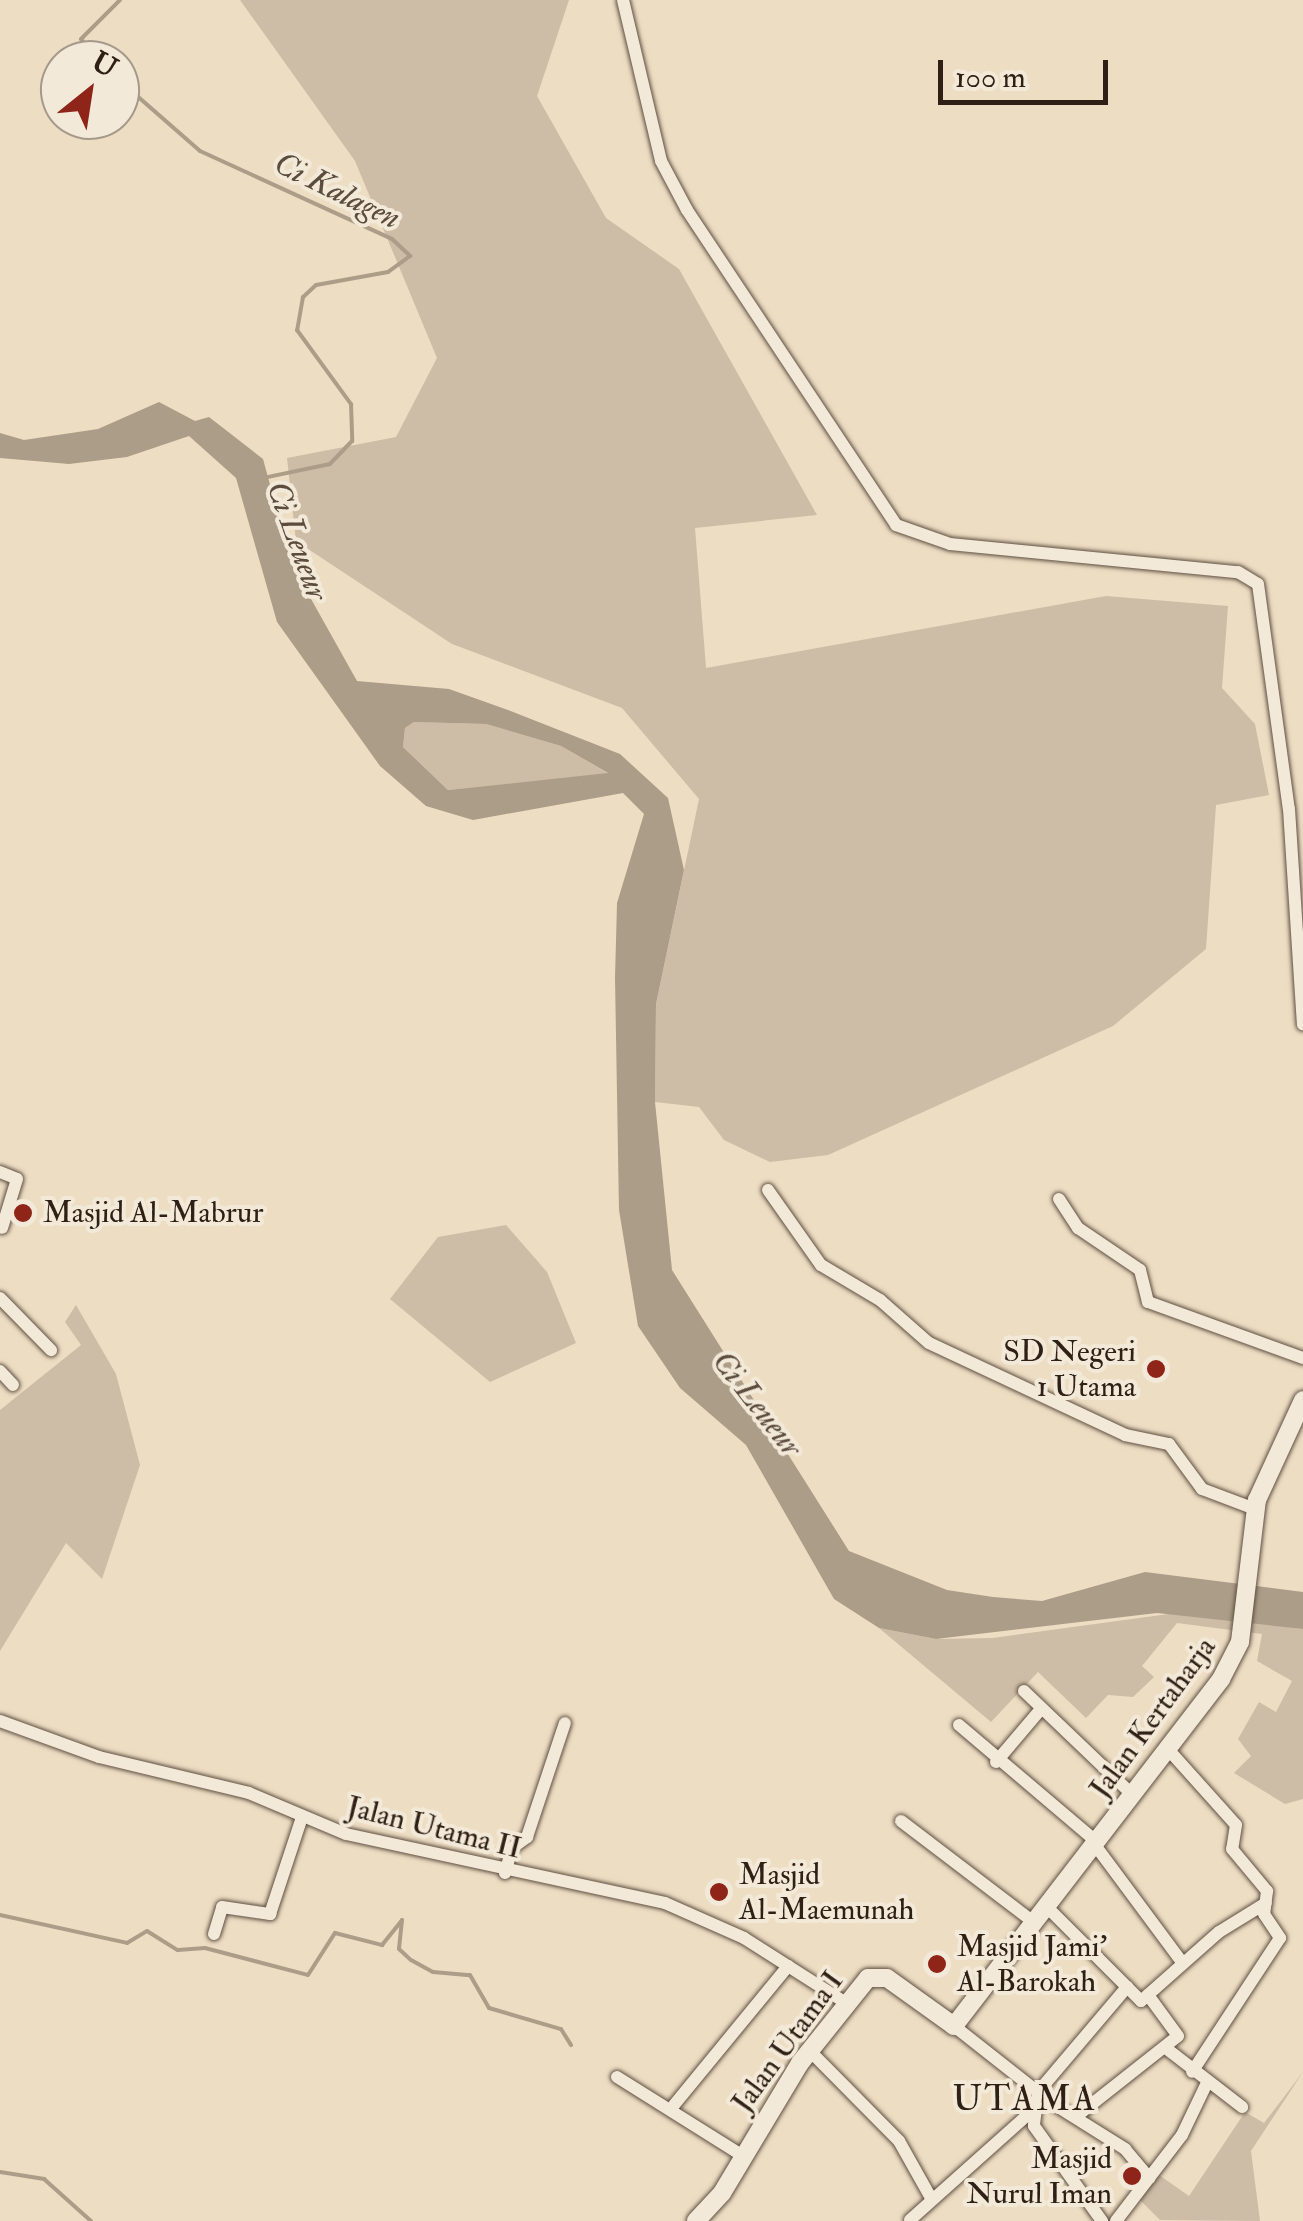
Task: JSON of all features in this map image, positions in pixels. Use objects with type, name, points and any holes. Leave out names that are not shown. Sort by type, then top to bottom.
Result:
[{"type":"street","points":[[623,0],[646,110],[686,210],[896,525],[950,544],[1238,572],[1258,584],[1288,809],[1303,1025]]},
{"type":"street","points":[[0,1172],[17,1179],[0,1230]]},
{"type":"street","points":[[768,1190],[808,1253],[929,1343],[1124,1435],[1169,1444],[1202,1489],[1255,1510]]},
{"type":"street","points":[[1059,1199],[1080,1230],[1140,1270],[1148,1302],[1303,1358]]},
{"type":"street","points":[[0,1298],[52,1350]]},
{"type":"street","points":[[0,1370],[13,1385]]},
{"type":"street","name":"Jalan Kertaharja","points":[[954,2026],[1133,1795],[1240,1642],[1255,1510],[1303,1400]]},
{"type":"street","points":[[1024,1691],[1133,1795]]},
{"type":"street","points":[[996,1762],[1041,1709]]},
{"type":"street","name":"Jalan Utama II","points":[[0,1721],[100,1757],[249,1792],[302,1817],[506,1871],[664,1903],[788,1966],[846,2003]]},
{"type":"street","points":[[506,1871],[511,1850],[528,1837],[565,1723]]},
{"type":"street","points":[[959,1725],[996,1762],[1096,1843],[1182,1962]]},
{"type":"street","points":[[1167,1748],[1236,1825],[1232,1848],[1265,1888],[1278,1942],[1233,1999],[1192,2072]]},
{"type":"street","points":[[214,1934],[222,1907],[271,1913],[302,1817]]},
{"type":"street","points":[[900,1820],[1041,1915],[1140,2001],[1182,1962],[1266,1903]]},
{"type":"street","points":[[674,2106],[788,1966]]},
{"type":"street","name":"Jalan Utama I","points":[[707,2218],[809,2050],[868,1978],[883,1976],[954,2026]]},
{"type":"street","points":[[910,2220],[1038,2099],[1127,1987]]},
{"type":"street","points":[[1078,2115],[1167,2048],[1178,2031],[1148,1995]]},
{"type":"street","points":[[954,2026],[1038,2099],[1078,2115],[1149,2178]]},
{"type":"street","points":[[1167,2048],[1206,2086],[1242,2107]]},
{"type":"street","points":[[809,2050],[899,2141],[931,2198]]},
{"type":"street","points":[[618,2076],[674,2106],[743,2156]]},
{"type":"street","points":[[1116,2221],[1149,2178],[1206,2086]]},
{"type":"street","points":[[1038,2099],[1034,2126],[1102,2221]]},
{"type":"shaded area","points":[[240,0],[569,0],[537,96],[606,218],[679,269],[817,515],[695,528],[706,668],[1106,596],[1228,606],[1222,688],[1255,724],[1269,795],[1216,805],[1206,949],[1113,1026],[828,1155],[770,1162],[724,1140],[699,1107],[655,1102],[656,1004],[699,799],[622,708],[452,644],[296,541],[287,458],[396,437],[437,358],[355,161]]},
{"type":"shaded area","points":[[159,402],[195,421],[209,417],[263,459],[292,565],[357,681],[449,689],[508,710],[620,754],[668,798],[684,870],[656,1004],[655,1102],[672,1270],[849,1551],[947,1590],[993,1597],[1042,1601],[1145,1572],[1303,1592],[1303,1629],[1157,1613],[936,1639],[879,1628],[834,1599],[746,1445],[680,1388],[638,1326],[619,1210],[615,978],[617,903],[644,814],[623,793],[473,820],[426,806],[380,766],[277,622],[236,478],[189,436],[127,457],[69,464],[0,458],[0,433],[24,440],[98,429]],"holes":[[[414,722],[486,724],[561,746],[608,773],[448,790],[403,747],[405,728]]]},
{"type":"shaded area","points":[[414,722],[486,724],[561,746],[609,774],[448,790],[403,747],[405,728]]},
{"type":"shaded area","points":[[506,1225],[547,1272],[576,1343],[490,1382],[390,1299],[438,1237]]},
{"type":"shaded area","points":[[76,1305],[116,1374],[140,1465],[102,1579],[66,1543],[0,1651],[0,1410],[81,1345],[65,1322]]},
{"type":"shaded area","points":[[1176,1613],[1303,1629],[1303,1799],[1285,1804],[1234,1773],[1251,1756],[1238,1739],[1259,1702],[1276,1712],[1292,1681],[1257,1661],[1262,1634],[1177,1623],[1142,1666],[1154,1677],[1133,1697],[1108,1695],[1086,1718],[1038,1672],[991,1722],[879,1628],[936,1639],[993,1638]]},
{"type":"shaded area","points":[[1303,2072],[1251,2151],[1260,2221],[1160,2220],[1139,2199],[1159,2175],[1189,2196],[1245,2112],[1264,2123]]},
{"type":"waterway","name":"Ci Kalagen","points":[[82,40],[120,0]]},
{"type":"waterway","name":"Ci Kalagen","points":[[140,98],[200,151],[392,239],[410,256],[388,272],[316,285],[303,297],[297,330],[351,404],[352,441],[330,464],[268,477]]},
{"type":"waterway","points":[[0,1915],[127,1943],[147,1931],[178,1950],[205,1948],[308,1975],[335,1933],[382,1945],[402,1920],[399,1949],[411,1960],[433,1972],[470,1975],[489,2008],[561,2029],[571,2045]]},
{"type":"waterway","points":[[0,2172],[44,2179],[91,2221]]},
{"type":"place","name":"Masjid Al-Mabrur","points":[[23,1213]]},
{"type":"place","name":"SD Negeri 1 Utama","points":[[1156,1369]]},
{"type":"place","name":"Masjid Al-Maemunah","points":[[719,1892]]},
{"type":"place","name":"Masjid Jami' Al-Barokah","points":[[937,1964]]},
{"type":"place","name":"Masjid Nurul Iman","points":[[1132,2176]]},
{"type":"district","name":"UTAMA","points":[[1025,2099]]},
{"type":"water label","name":"Ci Leueur","points":[[297,541]]},
{"type":"water label","name":"Ci Leueur","points":[[757,1404]]}]
